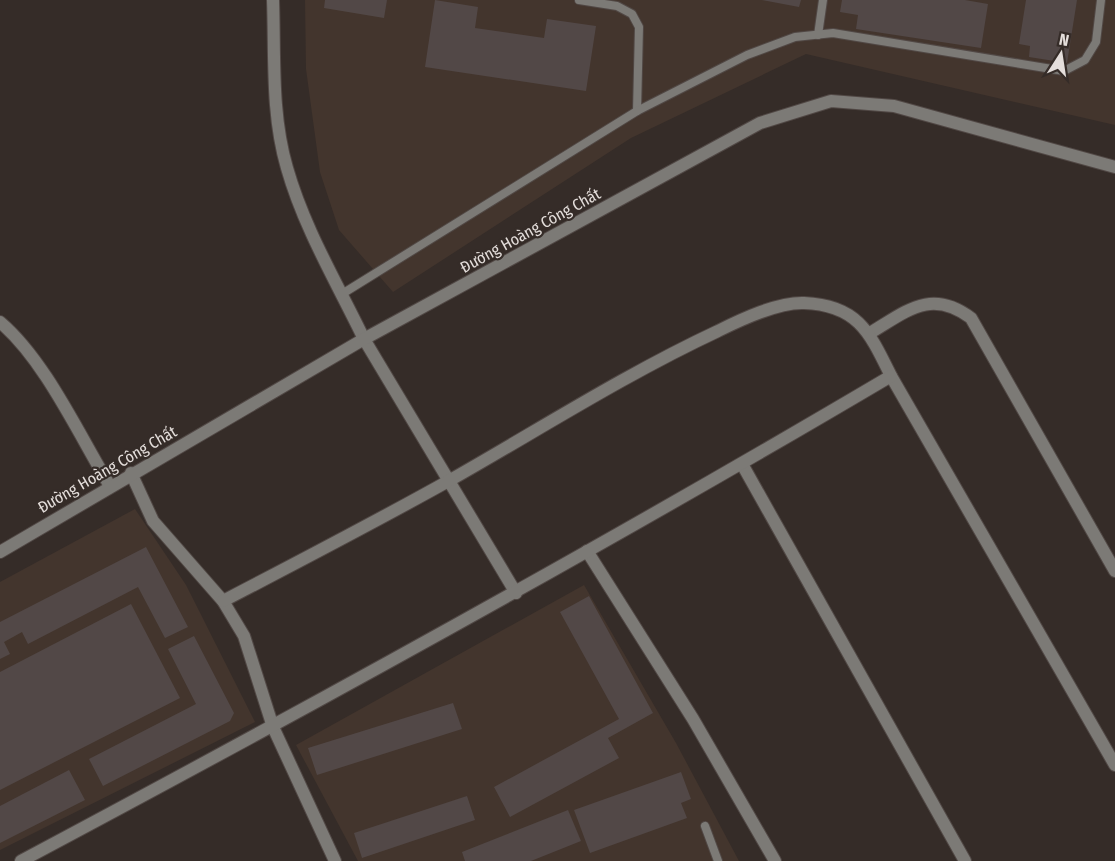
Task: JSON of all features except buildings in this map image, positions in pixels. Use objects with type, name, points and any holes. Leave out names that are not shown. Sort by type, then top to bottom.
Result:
[{"type":"street","points":[[273,0],[276,113],[287,167],[304,217],[364,339],[516,593]]},
{"type":"street","name":"Đường Hoàng Công Chất","points":[[0,552],[364,339],[760,123],[831,101],[894,106],[1115,167]]},
{"type":"street","points":[[870,333],[914,308],[935,302],[955,306],[971,318],[1115,571]]},
{"type":"street","points":[[223,601],[450,480],[675,351],[751,315],[801,303],[826,305],[855,318],[870,333],[891,376],[1115,765]]},
{"type":"street","points":[[0,322],[16,335],[37,363],[110,486]]},
{"type":"street","points":[[21,861],[273,728],[516,593],[891,376]]},
{"type":"street","points":[[742,464],[964,861]]},
{"type":"street","points":[[131,474],[153,521],[223,601],[244,636],[273,728],[335,861]]},
{"type":"street","points":[[587,551],[693,719],[775,861]]},
{"type":"lane","points":[[579,0],[617,6],[632,14],[639,27],[637,111]]},
{"type":"lane","points":[[818,35],[823,0]]},
{"type":"lane","points":[[342,294],[637,111],[747,55],[795,37],[833,33],[1064,71],[1085,60],[1096,42],[1101,0]]},
{"type":"lane","points":[[705,826],[718,861]]},
{"type":"shaded area","points":[[305,0],[1115,0],[1115,125],[806,54],[631,138],[393,292],[339,230],[320,172],[306,69]]},
{"type":"shaded area","points":[[135,509],[186,585],[255,722],[0,850],[0,582]]},
{"type":"shaded area","points":[[584,585],[676,743],[739,861],[358,861],[296,745]]}]
